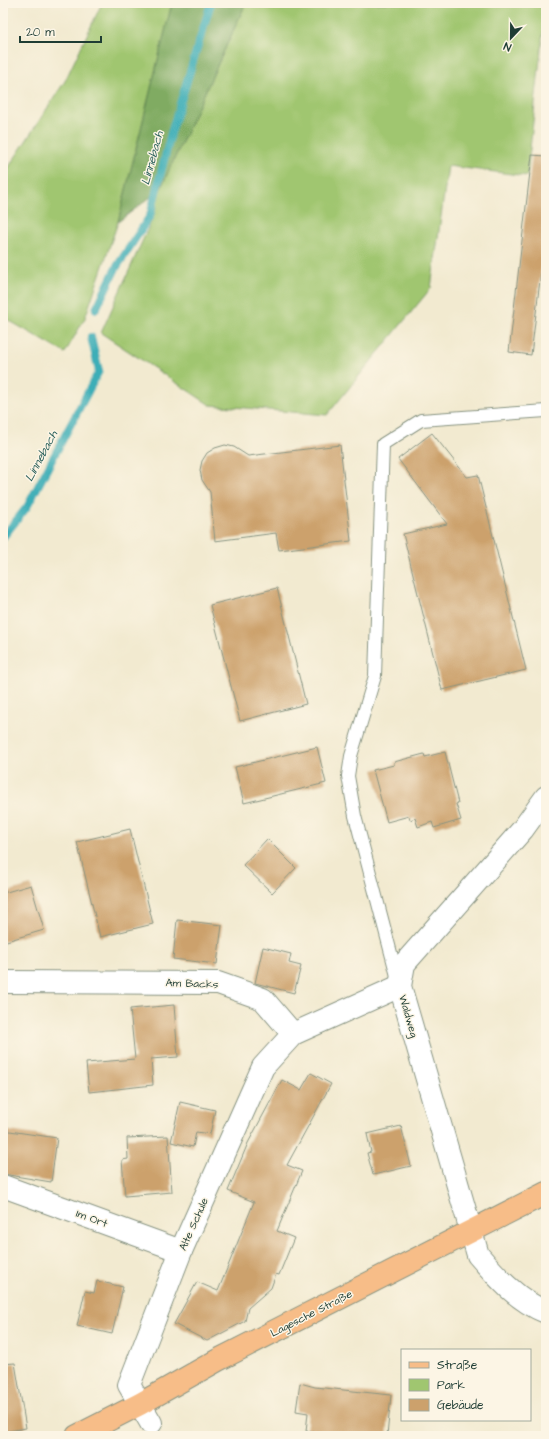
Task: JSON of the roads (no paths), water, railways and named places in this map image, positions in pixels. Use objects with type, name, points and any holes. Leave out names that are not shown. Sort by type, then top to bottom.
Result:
[{"type":"main road","name":"Lagesche Straße","points":[[77,1436],[145,1414],[218,1360],[546,1193]]},
{"type":"street","name":"Waldweg","points":[[546,797],[523,829],[404,964],[400,986],[478,1255],[501,1282],[533,1307],[546,1312]]},
{"type":"street","name":"Am Backs","points":[[3,982],[218,982],[263,999],[293,1034]]},
{"type":"street","points":[[293,1034],[400,986]]},
{"type":"street","name":"Alte Schule","points":[[145,1414],[129,1385],[181,1251],[263,1067],[293,1034]]},
{"type":"street","name":"Im Ort","points":[[3,1186],[181,1251]]},
{"type":"lane","points":[[400,986],[355,816],[348,776],[351,756],[375,676],[383,444],[420,420],[546,411]]},
{"type":"waterway","name":"Linnebach","points":[[96,309],[116,268],[150,216],[171,133],[211,3]]},
{"type":"waterway","name":"Linnebach","points":[[3,537],[27,507],[99,371],[91,337]]}]
